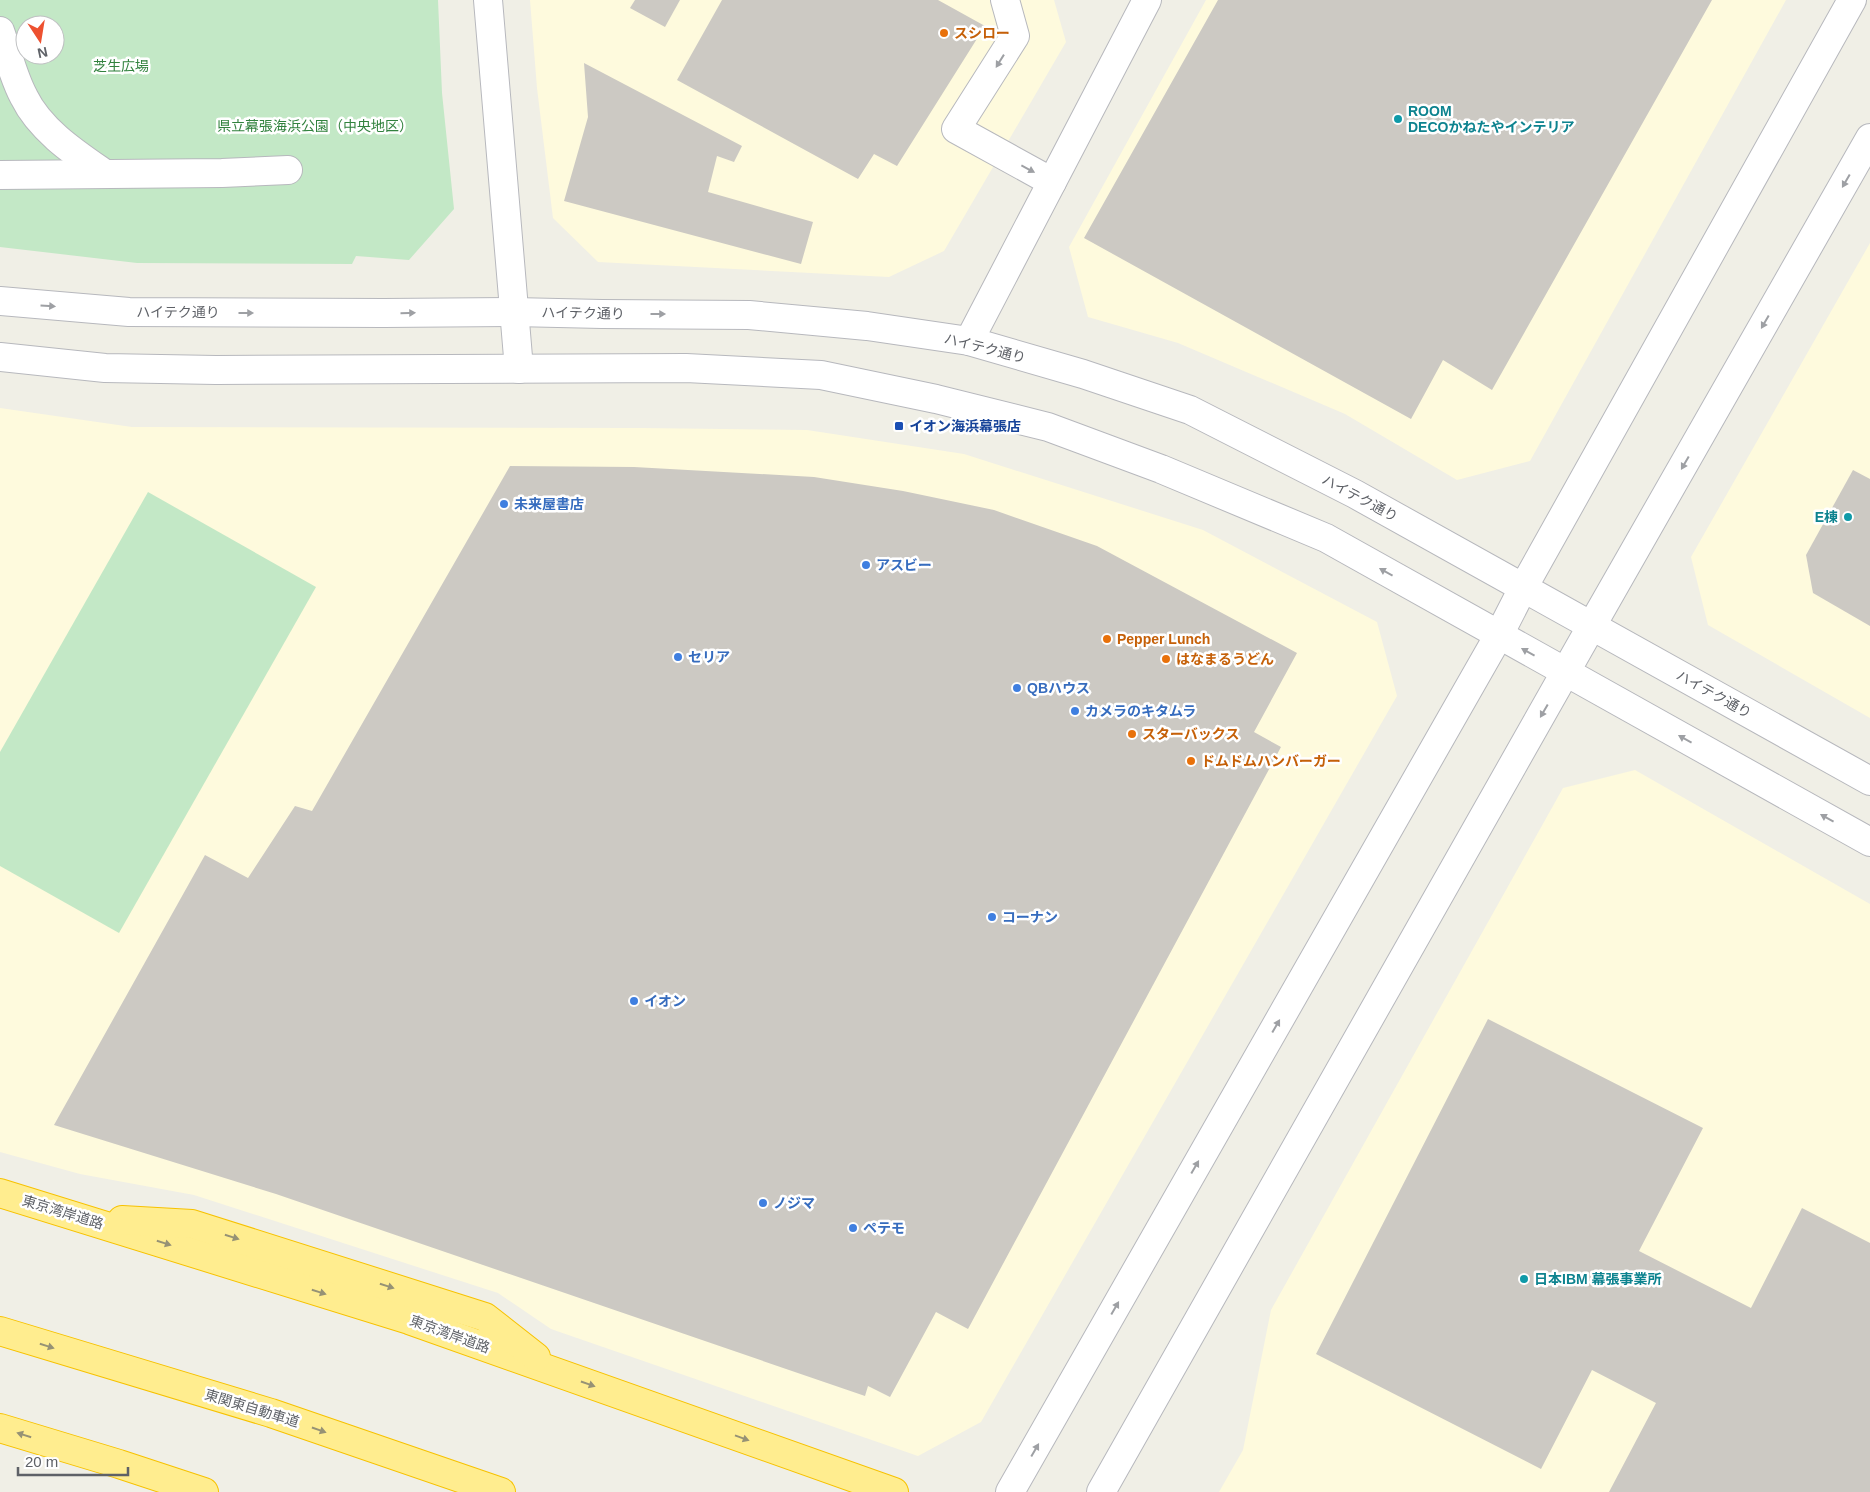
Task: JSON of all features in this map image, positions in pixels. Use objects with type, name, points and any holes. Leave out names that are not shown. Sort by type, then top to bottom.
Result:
[{"type":"highway","name":"東京湾岸道路","points":[[0,1193],[409,1320],[894,1492]]},
{"type":"highway","name":"東関東自動車道","points":[[0,1332],[272,1414],[501,1492]]},
{"type":"highway","points":[[0,1428],[204,1492]]},
{"type":"street","points":[[488,0],[519,369]]},
{"type":"street","points":[[1005,0],[1015,36],[956,129],[1052,182]]},
{"type":"street","points":[[969,341],[1147,0]]},
{"type":"street","points":[[1010,1492],[1499,635],[1523,588],[1852,0]]},
{"type":"street","points":[[0,31],[24,97],[38,118],[78,155],[104,173]]},
{"type":"street","points":[[1101,1492],[1591,626],[1870,138]]},
{"type":"street","points":[[0,174],[222,173],[288,170]]},
{"type":"street","name":"ハイテク通り","points":[[0,301],[129,312],[514,312],[749,315],[867,326],[969,341],[1083,374],[1190,410],[1355,494],[1870,781]]},
{"type":"street","points":[[0,357],[105,368],[216,370],[686,368],[821,375],[936,399],[1048,427],[1161,469],[1326,538],[1870,842]]},
{"type":"shaded area","points":[[530,0],[1054,0],[1066,42],[944,251],[889,277],[598,262],[553,218],[537,88]]},
{"type":"shaded area","name":"ROOM DECOかねたやインテリア","points":[[1206,0],[1786,0],[1530,461],[1457,480],[1345,414],[1178,343],[1088,317],[1069,247]]},
{"type":"shaded area","points":[[1870,243],[1870,718],[1708,625],[1691,557]]},
{"type":"shaded area","name":"イオン","points":[[0,408],[132,427],[807,430],[964,454],[1203,530],[1377,622],[1397,696],[981,1422],[918,1456],[551,1329],[498,1293],[194,1195],[80,1174],[0,1152]]},
{"type":"shaded area","points":[[1635,770],[1870,904],[1870,1492],[1219,1492],[1243,1450],[1271,1310],[1563,788]]},
{"type":"green space","name":"県立幕張海浜公園（中央地区）","points":[[0,0],[438,0],[442,93],[454,209],[409,260],[356,256],[352,264],[137,263],[0,247]]},
{"type":"green space","points":[[148,492],[316,587],[119,933],[0,866],[0,752]]},
{"type":"building","points":[[635,0],[680,0],[665,27],[630,8]]},
{"type":"building","points":[[722,0],[938,0],[985,26],[897,166],[874,154],[858,179],[677,80]]},
{"type":"building","name":"ROOM DECOかねたやインテリア","points":[[1218,0],[1712,0],[1492,390],[1443,360],[1411,419],[1084,238]]},
{"type":"building","points":[[584,63],[742,146],[734,162],[717,156],[708,192],[813,222],[801,264],[564,201],[588,117]]},
{"type":"building","name":"イオン","points":[[510,466],[634,467],[814,477],[903,491],[994,510],[1097,546],[1297,653],[1254,732],[1281,747],[968,1329],[936,1312],[890,1397],[868,1386],[865,1396],[276,1194],[54,1125],[205,855],[248,878],[295,806],[312,811]]},
{"type":"building","name":"E棟","points":[[1853,470],[1870,479],[1870,626],[1813,593],[1806,555]]},
{"type":"building","name":"日本IBM 幕張事業所","points":[[1488,1019],[1703,1128],[1639,1251],[1751,1308],[1802,1208],[1870,1243],[1870,1492],[1609,1492],[1656,1403],[1592,1370],[1541,1469],[1316,1354]]},
{"type":"place","name":"スシロー","points":[[944,33]]},
{"type":"place","name":"ROOM DECOかねたやインテリア","points":[[1398,119]]},
{"type":"place","name":"イオン海浜幕張店","points":[[899,426]]},
{"type":"place","name":"未来屋書店","points":[[504,504]]},
{"type":"place","name":"E棟","points":[[1848,517]]},
{"type":"place","name":"アスビー","points":[[866,565]]},
{"type":"place","name":"Pepper Lunch","points":[[1107,639]]},
{"type":"place","name":"セリア","points":[[678,657]]},
{"type":"place","name":"はなまるうどん","points":[[1166,659]]},
{"type":"place","name":"QBハウス","points":[[1017,688]]},
{"type":"place","name":"カメラのキタムラ","points":[[1075,711]]},
{"type":"place","name":"スターバックス","points":[[1132,734]]},
{"type":"place","name":"ドムドムハンバーガー","points":[[1191,761]]},
{"type":"place","name":"コーナン","points":[[992,917]]},
{"type":"place","name":"イオン","points":[[634,1001]]},
{"type":"place","name":"ノジマ","points":[[763,1203]]},
{"type":"place","name":"ペテモ","points":[[853,1228]]},
{"type":"place","name":"日本IBM 幕張事業所","points":[[1524,1279]]},
{"type":"park label","name":"芝生広場","points":[[121,66]]}]
